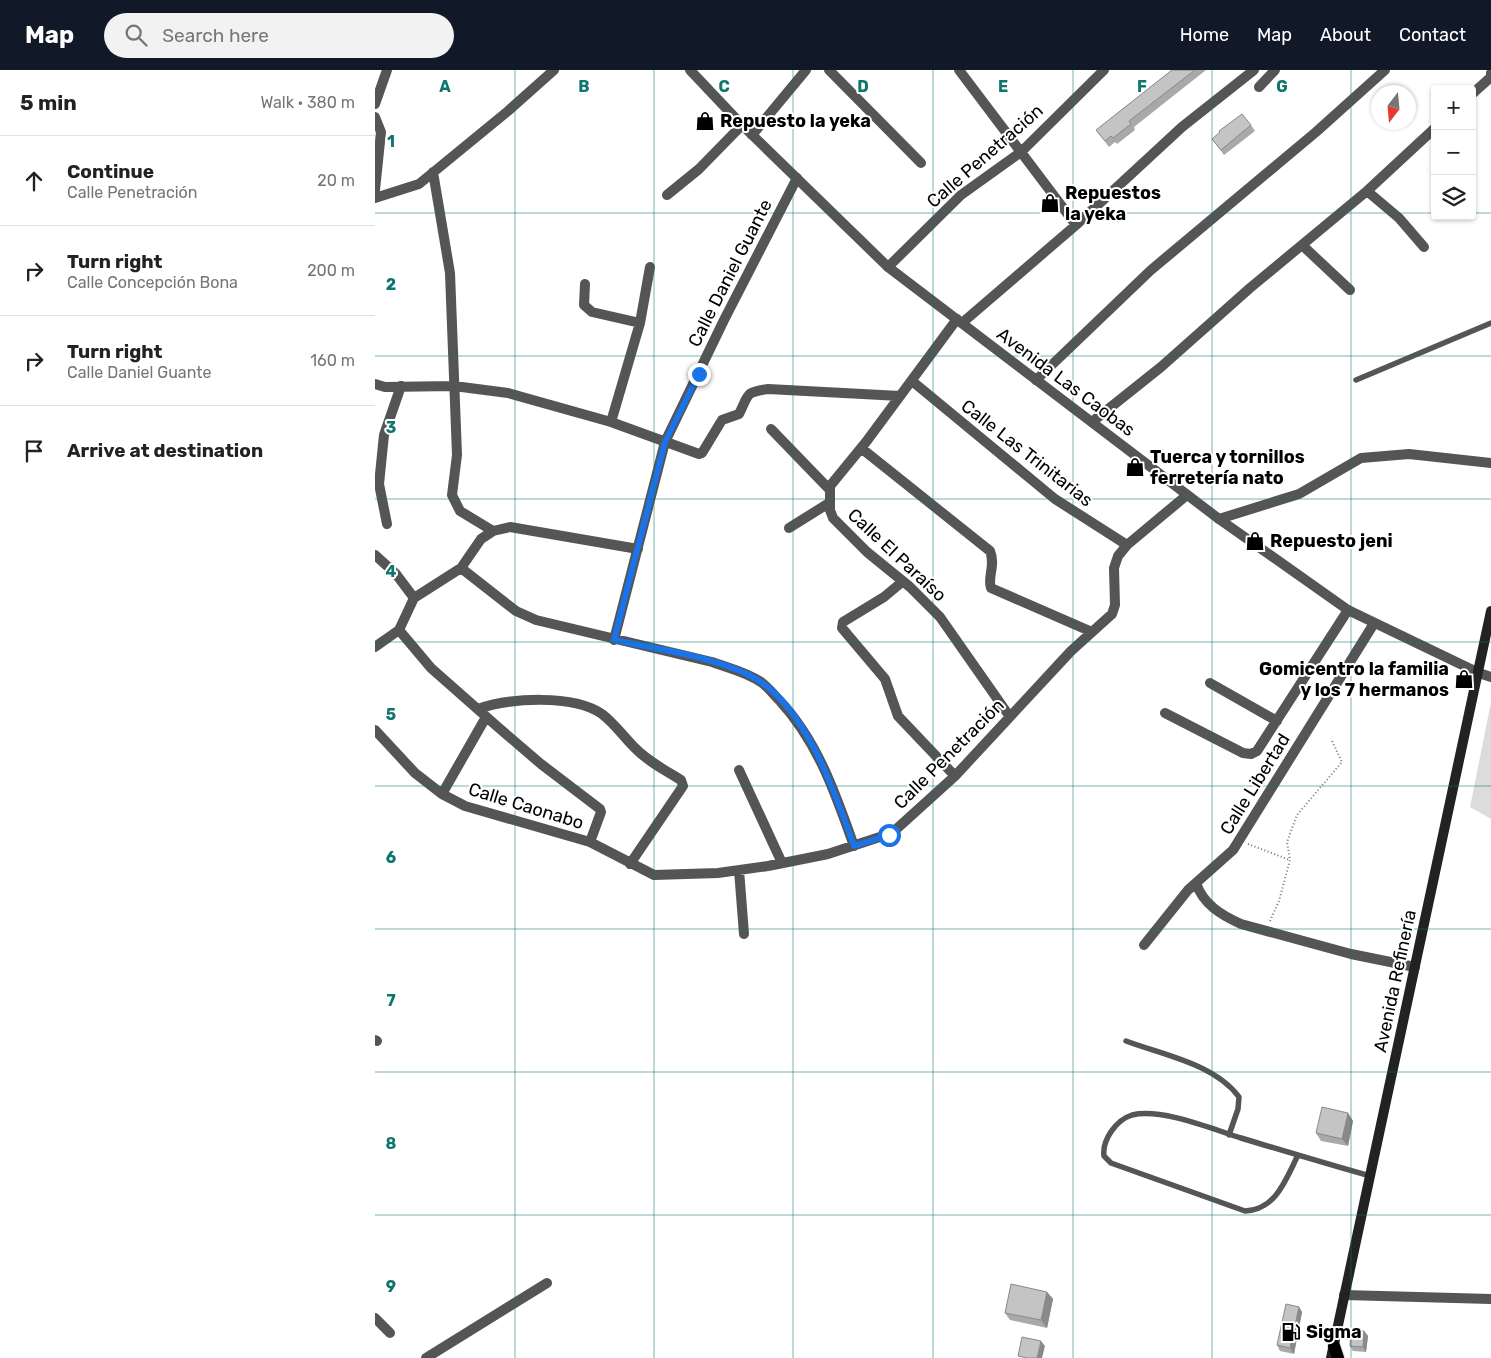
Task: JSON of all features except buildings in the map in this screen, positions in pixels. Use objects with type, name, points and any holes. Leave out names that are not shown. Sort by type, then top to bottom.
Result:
[{"type":"main road","name":"Avenida Refinería","points":[[1334,1354],[1344,1295],[1491,611]]},
{"type":"street","points":[[375,104],[387,70]]},
{"type":"street","points":[[375,198],[419,184],[508,111],[554,70]]},
{"type":"street","name":"Avenida Las Caobas","points":[[690,70],[742,126],[888,267],[1187,495],[1348,610],[1373,625],[1491,677]]},
{"type":"street","points":[[752,135],[806,70]]},
{"type":"street","points":[[829,70],[921,163]]},
{"type":"street","points":[[959,70],[1076,225]]},
{"type":"street","name":"Calle Penetración","points":[[888,267],[961,195],[1021,152],[1104,70]]},
{"type":"street","points":[[771,429],[829,489],[960,321],[1076,225],[1182,127],[1208,109],[1254,70]]},
{"type":"street","points":[[1259,87],[1275,70]]},
{"type":"street","points":[[1036,380],[1151,270],[1309,138],[1385,70]]},
{"type":"street","points":[[1476,90],[1491,77],[1491,73]]},
{"type":"street","points":[[375,117],[381,132],[375,190]]},
{"type":"street","points":[[667,195],[699,169],[742,126]]},
{"type":"street","points":[[1092,422],[1161,367],[1367,191],[1433,130]]},
{"type":"street","points":[[433,172],[450,273],[457,455],[452,495],[460,510],[493,531]]},
{"type":"street","name":"Calle Daniel Guante","points":[[614,640],[665,442],[797,178]]},
{"type":"street","points":[[1367,191],[1399,218],[1424,246]]},
{"type":"street","points":[[1302,245],[1350,290]]},
{"type":"street","points":[[611,422],[639,323],[650,267]]},
{"type":"street","points":[[585,284],[585,305],[592,312],[639,323]]},
{"type":"street","name":"Calle Las Trinitarias","points":[[912,381],[1055,499],[1127,545]]},
{"type":"street","points":[[375,384],[385,387],[455,386],[508,393],[611,422],[696,454],[703,453],[722,420],[739,414],[746,396],[760,390],[900,396]]},
{"type":"street","points":[[387,524],[379,484],[384,435],[401,386]]},
{"type":"street","points":[[861,448],[990,551],[993,561],[991,588],[1092,632]]},
{"type":"street","points":[[1219,519],[1299,494],[1361,458],[1409,454],[1491,463]]},
{"type":"street","name":"Calle El Paraíso","points":[[829,489],[829,503],[833,518],[940,617],[1010,717]]},
{"type":"street","name":"Calle Penetración","points":[[630,864],[661,876],[739,870],[782,863],[854,846],[892,833],[955,776],[1092,632],[1106,621],[1114,610],[1116,562],[1127,545],[1187,495]]},
{"type":"street","points":[[789,528],[829,503]]},
{"type":"street","points":[[375,647],[399,630],[414,598],[461,568],[481,538],[493,531],[510,527],[638,550]]},
{"type":"street","points":[[375,555],[396,574],[414,598]]},
{"type":"street","points":[[461,568],[516,611],[537,620],[712,662],[739,671],[763,684],[802,729],[822,763],[854,846]]},
{"type":"street","points":[[901,582],[884,598],[843,622],[842,628],[885,679],[898,716],[955,776]]},
{"type":"street","points":[[1165,714],[1243,753],[1251,754],[1257,751],[1348,610]]},
{"type":"street","name":"Calle Libertad","points":[[1145,945],[1196,883],[1233,850],[1373,625]]},
{"type":"street","points":[[399,630],[431,668],[486,717],[541,764],[600,809],[601,812],[590,842]]},
{"type":"street","points":[[1210,683],[1277,721]]},
{"type":"street","points":[[478,709],[511,702],[547,701],[571,703],[591,708],[608,720],[645,757],[681,780],[683,786],[673,803],[630,864]]},
{"type":"street","points":[[442,794],[486,717]]},
{"type":"street","name":"Calle Caonabo","points":[[375,730],[415,773],[442,794],[465,806],[493,816],[590,842],[630,864]]},
{"type":"street","points":[[739,770],[782,863]]},
{"type":"street","points":[[739,870],[744,934]]},
{"type":"street","points":[[1196,883],[1206,902],[1229,918],[1351,954],[1415,967]]},
{"type":"street","points":[[426,1358],[547,1283]]},
{"type":"street","points":[[1344,1295],[1491,1299]]},
{"type":"street","points":[[375,1318],[390,1333]]},
{"type":"lane","points":[[1356,380],[1491,323]]},
{"type":"lane","points":[[1126,1042],[1214,1073],[1231,1086],[1239,1097],[1238,1109],[1229,1135]]},
{"type":"lane","points":[[1298,1155],[1281,1190],[1266,1205],[1254,1211],[1245,1211],[1111,1163],[1104,1156],[1103,1147],[1111,1132],[1123,1120],[1133,1115],[1169,1117],[1370,1176]]},
{"type":"path","points":[[1270,931],[1270,921],[1279,901],[1290,860],[1287,842],[1297,816],[1342,762],[1332,741]]},
{"type":"path","points":[[1239,840],[1290,860]]},
{"type":"shaded area","points":[[1491,702],[1491,819],[1470,807]]},
{"type":"place","name":"Repuesto la yeka","points":[[705,121]]},
{"type":"place","name":"Repuestos la yeka","points":[[1050,203]]},
{"type":"place","name":"Tuerca y tornillos ferretería nato","points":[[1135,467]]},
{"type":"place","name":"Repuesto jeni","points":[[1255,541]]},
{"type":"place","name":"Gomicentro la familia y los 7 hermanos","points":[[1464,679]]},
{"type":"place","name":"Sigma","points":[[1291,1332]]},
{"type":"route","points":[[699,374],[665,442],[614,640],[712,662],[739,671],[763,684],[785,706],[802,729],[822,763],[854,846],[889,835]]}]
